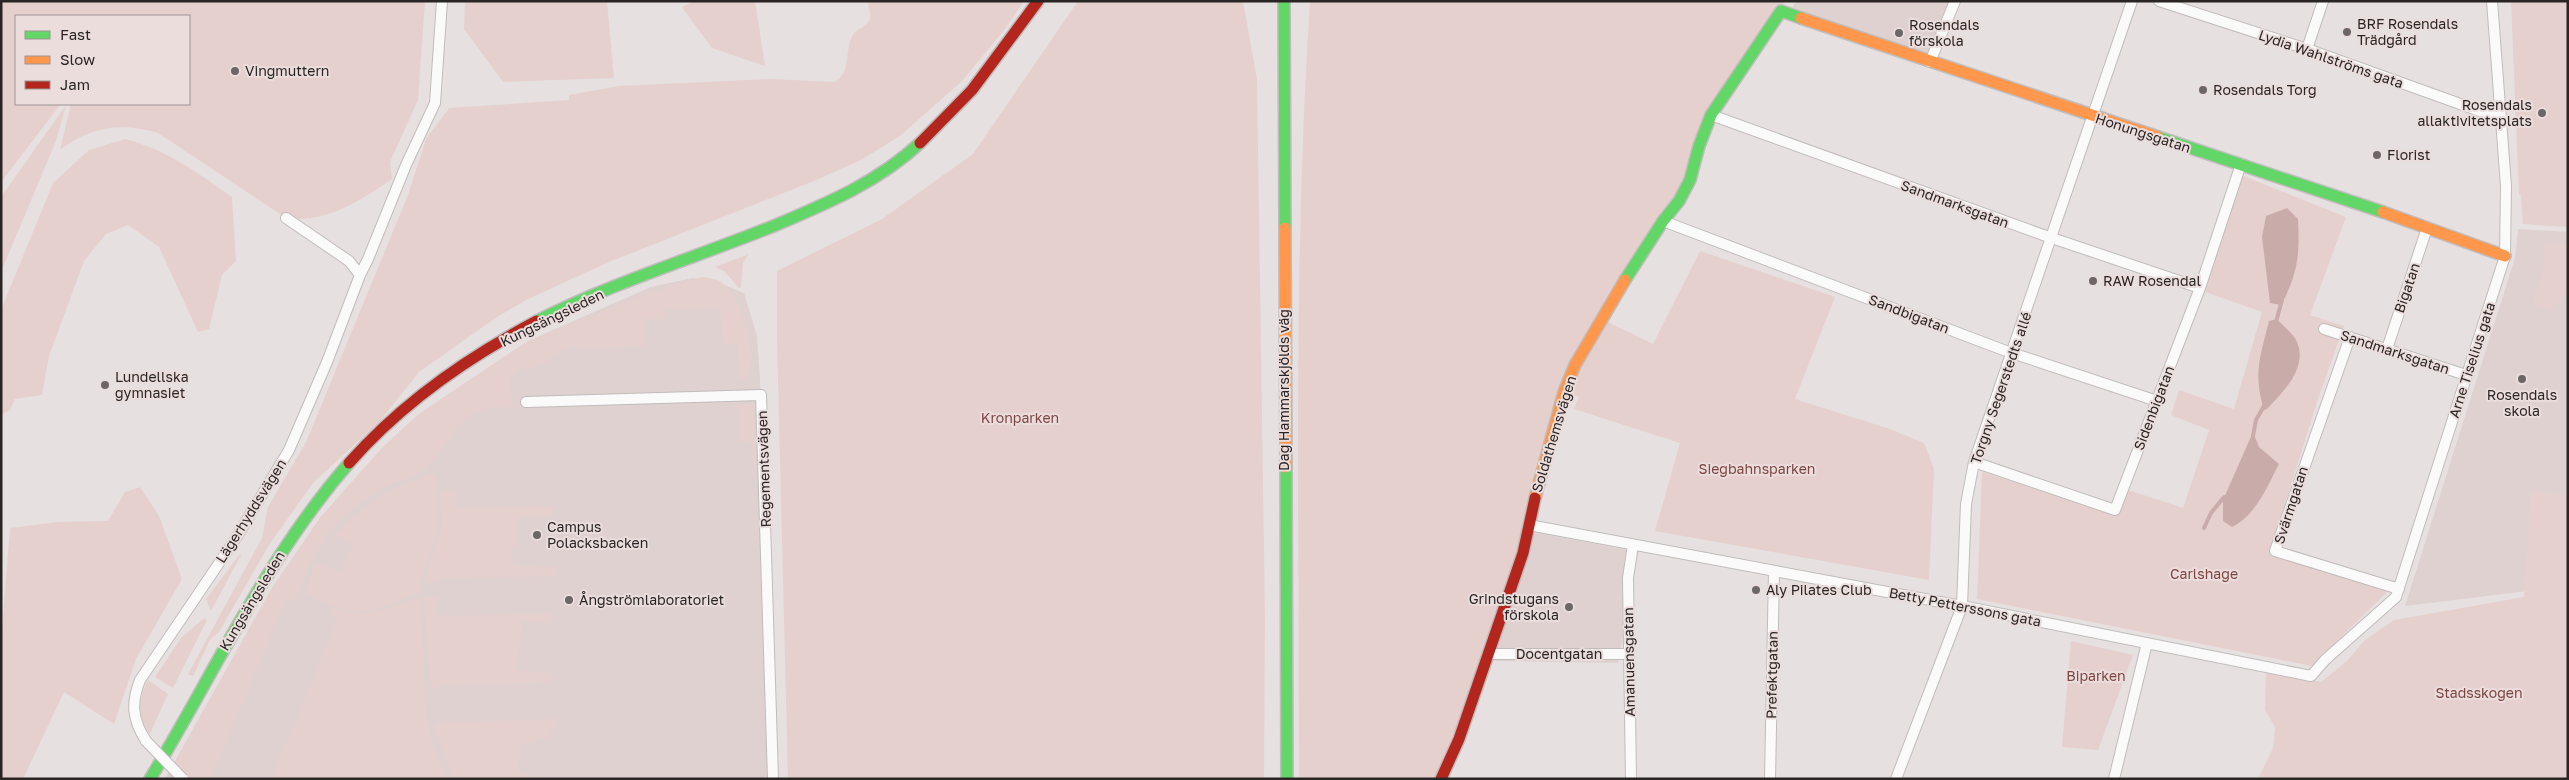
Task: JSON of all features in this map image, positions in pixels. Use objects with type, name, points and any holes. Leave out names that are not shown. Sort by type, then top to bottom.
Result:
[{"type":"main road","name":"Kungsängsleden","points":[[150,779],[264,577],[288,542],[339,475],[374,437],[411,403],[490,348],[520,330],[601,294],[829,203],[892,167],[930,135],[977,87],[1038,1]]},
{"type":"main road","name":"Dag Hammarskjölds väg","points":[[1284,1],[1287,779]]},
{"type":"main road","name":"Honungsgatan","points":[[1781,11],[2241,164],[2505,256]]},
{"type":"main road","name":"Soldathemsvägen","points":[[1441,779],[1459,739],[1490,654],[1523,553],[1539,476],[1564,392],[1575,365],[1597,325],[1663,220],[1679,201],[1690,180],[1699,146],[1711,115],[1781,11]]},
{"type":"street","name":"Lägerhyddsvägen","points":[[183,779],[146,741],[133,716],[134,698],[140,680],[236,538],[289,450],[327,362],[360,275],[434,103],[442,1]]},
{"type":"street","points":[[1930,62],[1955,1]]},
{"type":"street","name":"Torgny Segerstedts allé","points":[[1896,779],[1962,606],[1966,504],[1974,462],[2013,353],[2132,1]]},
{"type":"street","name":"Lydia Wahlströms gata","points":[[2159,1],[2307,49],[2502,119]]},
{"type":"street","points":[[2307,49],[2323,1]]},
{"type":"street","name":"Arne Tiselius gata","points":[[2312,676],[2325,660],[2396,597],[2505,256],[2506,186],[2492,1]]},
{"type":"street","name":"Sandmarksgatan","points":[[1711,115],[2052,238],[2200,288]]},
{"type":"street","name":"Sidenbigatan","points":[[1974,462],[2116,510],[2200,288],[2241,164]]},
{"type":"street","points":[[286,218],[349,261],[360,275]]},
{"type":"street","name":"Sandbigatan","points":[[1663,220],[2013,353],[2156,401]]},
{"type":"street","name":"Bigatan","points":[[2386,349],[2427,228]]},
{"type":"street","name":"Sandmarksgatan","points":[[2324,329],[2466,375]]},
{"type":"street","name":"Svärmgatan","points":[[2350,337],[2276,551],[2399,588]]},
{"type":"street","name":"Regementsvägen","points":[[526,402],[761,394],[773,779]]},
{"type":"street","name":"Betty Petterssons gata","points":[[1529,525],[1962,606],[2312,676]]},
{"type":"street","name":"Amanuensgatan","points":[[1631,779],[1628,578],[1633,545]]},
{"type":"street","name":"Prefektgatan","points":[[1770,779],[1774,571]]},
{"type":"street","points":[[2114,779],[2147,643]]},
{"type":"street","name":"Docentgatan","points":[[1490,654],[1629,654]]},
{"type":"shaded area","name":"Rosendals förskola","points":[[1796,1],[1952,1],[1928,57],[1792,8]]},
{"type":"shaded area","points":[[2287,208],[2298,219],[2299,242],[2297,263],[2287,294],[2281,305],[2270,303],[2262,237],[2266,216]]},
{"type":"shaded area","name":"Rosendals skola","points":[[2518,229],[2568,232],[2568,506],[2528,591],[2405,606],[2515,258]]},
{"type":"shaded area","name":"Campus Polacksbacken","points":[[693,278],[722,284],[744,293],[757,336],[761,395],[773,779],[165,779],[272,588],[320,518],[382,448],[419,414],[528,341],[651,287]]},
{"type":"shaded area","points":[[2277,319],[2296,339],[2300,352],[2299,361],[2292,379],[2280,395],[2264,410],[2259,386],[2259,365],[2269,321]]},
{"type":"shaded area","points":[[2253,432],[2259,447],[2279,464],[2260,500],[2248,515],[2232,527],[2223,521],[2223,500]]},
{"type":"shaded area","name":"Grindstugans förskola","points":[[1532,532],[1638,552],[1618,663],[1494,661]]},
{"type":"green space","points":[[1,1],[425,1],[418,100],[390,162],[392,179],[342,209],[315,217],[301,219],[286,218],[158,133],[144,130],[119,127],[107,128],[83,136],[60,150],[71,105],[190,105],[190,15],[15,15],[15,105],[60,105],[1,182]]},
{"type":"green space","points":[[465,1],[607,1],[614,78],[503,82],[464,29]]},
{"type":"green space","points":[[694,1],[755,1],[765,66],[712,48],[682,7]]},
{"type":"green space","points":[[868,1],[1024,1],[1005,29],[962,81],[900,136],[861,160],[814,181],[609,262],[528,299],[497,317],[419,372],[381,420],[313,483],[269,545],[219,632],[210,640],[193,676],[188,674],[262,538],[268,507],[307,440],[408,195],[426,139],[449,108],[569,100],[569,95],[619,86],[772,79],[834,82],[844,72],[849,46],[854,33],[869,21]]},
{"type":"green space","name":"Kronparken","points":[[1078,1],[1243,1],[1257,79],[1265,618],[1264,779],[788,779],[777,271],[882,219],[973,154]]},
{"type":"green space","points":[[1310,1],[1785,1],[1711,115],[1690,180],[1575,365],[1533,503],[1440,779],[1299,779],[1299,293],[1301,195]]},
{"type":"green space","name":"Rosendals allaktivitetsplats","points":[[2511,1],[2568,1],[2568,227],[2523,224],[2521,195],[2519,195]]},
{"type":"green space","points":[[66,105],[56,141],[1,272],[1,197]]},
{"type":"green space","points":[[126,139],[169,156],[232,197],[236,261],[222,275],[209,329],[198,332],[159,247],[128,225],[106,234],[84,261],[49,356],[42,395],[15,399],[10,410],[1,415],[1,310],[53,183],[89,150]]},
{"type":"green space","name":"Carlshage","points":[[2241,175],[2346,217],[2310,315],[2344,326],[2318,399],[2270,552],[2388,591],[2312,666],[1977,599],[1982,472],[2112,512],[2122,488],[2183,508],[2209,430],[2171,415],[2179,390],[2234,409],[2262,312],[2205,292]]},
{"type":"green space","points":[[2544,244],[2568,244],[2568,290],[2552,310],[2533,304],[2542,277]]},
{"type":"green space","name":"Siegbahnsparken","points":[[1700,251],[1835,297],[1795,399],[1890,429],[1924,443],[1934,469],[1929,580],[1655,531],[1680,443],[1574,409],[1579,397],[1567,392],[1604,320],[1653,344]]},
{"type":"green space","points":[[749,254],[743,262],[741,287],[739,288],[724,271],[715,267]]},
{"type":"green space","points":[[702,277],[721,282],[728,289],[741,313],[746,327],[751,356],[750,368],[746,378],[739,380],[738,343],[723,344],[721,308],[665,309],[665,319],[644,319],[645,346],[573,348],[573,345],[547,358],[552,359],[531,369],[518,369],[510,378],[511,407],[487,408],[474,413],[459,426],[440,453],[426,468],[386,486],[363,500],[336,524],[326,536],[309,565],[295,601],[286,598],[211,777],[213,779],[190,779],[175,762],[272,588],[320,518],[382,448],[419,414],[528,341],[647,294]]},
{"type":"green space","points":[[752,405],[754,409],[755,460],[752,460],[752,442],[740,442],[739,410],[731,410],[733,406]]},
{"type":"green space","points":[[430,474],[436,476],[437,528],[419,584],[420,591],[376,609],[357,612],[326,604],[305,593],[316,563],[340,572],[354,543],[336,536],[332,545],[330,544],[333,538],[347,523],[384,495],[400,486]]},
{"type":"green space","points":[[140,487],[159,516],[182,579],[136,659],[114,724],[64,692],[23,779],[1,779],[1,643],[10,528],[58,522],[108,521],[125,492]]},
{"type":"green space","points":[[441,490],[455,490],[455,508],[553,506],[554,516],[516,517],[516,547],[511,547],[513,566],[556,567],[556,576],[435,578],[436,582],[425,582],[442,527]]},
{"type":"green space","name":"Stadsskogen","points":[[2531,491],[2568,495],[2568,779],[2258,779],[2273,748],[2275,727],[2265,710],[2266,670],[2321,682],[2347,661],[2365,640],[2394,620],[2524,597]]},
{"type":"green space","points":[[241,555],[211,611],[206,599]]},
{"type":"green space","points":[[420,597],[426,716],[433,747],[448,779],[287,779],[281,766],[285,779],[272,779],[279,761],[278,757],[291,735],[338,618],[330,614],[332,609],[355,613],[376,611]]},
{"type":"green space","points":[[424,597],[437,597],[435,614],[447,616],[552,614],[552,623],[523,621],[516,670],[551,674],[550,682],[439,685],[438,688],[431,688]]},
{"type":"green space","points":[[204,618],[207,620],[173,688],[155,677],[181,638]]},
{"type":"green space","name":"Biparken","points":[[2071,641],[2133,655],[2098,750],[2062,747]]},
{"type":"green space","points":[[148,680],[168,694],[150,734],[143,721],[140,708],[142,694]]},
{"type":"green space","points":[[557,719],[556,728],[550,730],[548,739],[536,737],[535,743],[520,743],[517,772],[531,775],[531,778],[453,777],[434,726],[438,723]]},
{"type":"waterway","points":[[2276,322],[2282,300]]},
{"type":"waterway","points":[[2253,436],[2256,420],[2264,406]]},
{"type":"waterway","points":[[2204,528],[2211,513],[2224,497]]},
{"type":"traffic: fast","points":[[1284,1],[1285,228]]},
{"type":"traffic: fast","points":[[1625,280],[1663,221],[1679,201],[1690,180],[1699,146],[1711,115],[1781,11],[1801,18]]},
{"type":"traffic: fast","points":[[2158,137],[2383,212]]},
{"type":"traffic: fast","points":[[537,321],[596,294],[746,237],[833,200],[887,169],[920,143]]},
{"type":"traffic: fast","points":[[150,779],[243,616],[292,537],[319,499],[349,463]]},
{"type":"traffic: fast","points":[[1286,467],[1287,779]]},
{"type":"traffic: slow","points":[[1801,18],[2158,137]]},
{"type":"traffic: slow","points":[[2383,212],[2505,256]]},
{"type":"traffic: slow","points":[[1285,228],[1286,467]]},
{"type":"traffic: slow","points":[[1535,498],[1564,392],[1575,365],[1625,280]]},
{"type":"traffic: jam","points":[[920,143],[972,90],[1038,1]]},
{"type":"traffic: jam","points":[[349,463],[369,441],[437,383],[486,350],[537,321]]},
{"type":"traffic: jam","points":[[1441,779],[1459,739],[1523,553],[1535,498]]},
{"type":"place","name":"BRF Rosendals Trädgård","points":[[2347,32]]},
{"type":"place","name":"Rosendals förskola","points":[[1899,33]]},
{"type":"place","name":"Vingmuttern","points":[[235,71]]},
{"type":"place","name":"Rosendals Torg","points":[[2203,90]]},
{"type":"place","name":"Rosendals allaktivitetsplats","points":[[2542,113]]},
{"type":"place","name":"Florist","points":[[2377,155]]},
{"type":"place","name":"RAW Rosendal","points":[[2093,281]]},
{"type":"place","name":"Rosendals skola","points":[[2522,379]]},
{"type":"place","name":"Lundellska gymnasiet","points":[[105,385]]},
{"type":"place","name":"Campus Polacksbacken","points":[[537,535]]},
{"type":"place","name":"Aly Pilates Club","points":[[1756,590]]},
{"type":"place","name":"Ångströmlaboratoriet","points":[[569,600]]},
{"type":"place","name":"Grindstugans förskola","points":[[1569,607]]}]
